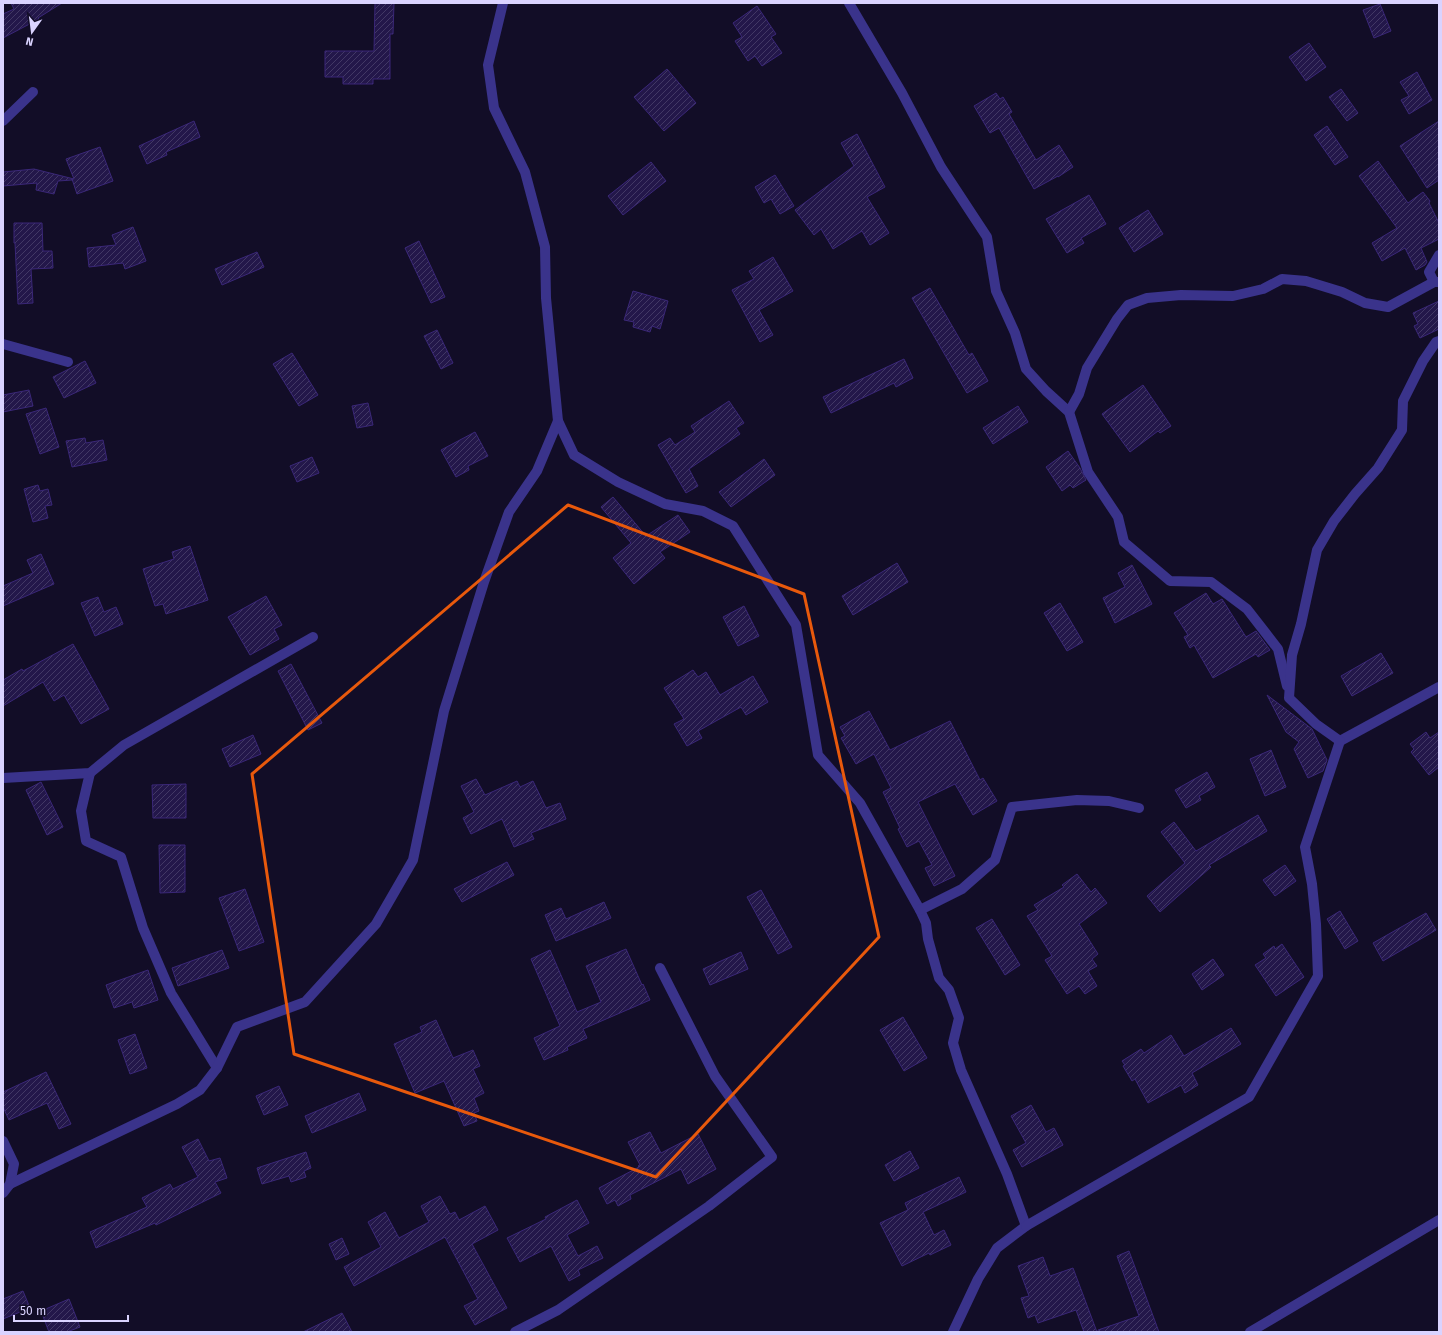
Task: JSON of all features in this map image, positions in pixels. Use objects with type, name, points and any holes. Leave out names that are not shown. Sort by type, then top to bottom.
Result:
[{"type":"street","points":[[503,3],[488,65],[494,108],[525,172],[545,246],[546,298],[558,421],[574,455],[618,482],[665,504],[703,511],[734,526],[796,625],[818,756],[860,803],[926,923],[928,940],[939,978],[949,990],[960,1018],[953,1043],[961,1070],[1007,1174],[1026,1226]]},
{"type":"street","points":[[850,3],[902,93],[941,167],[987,237],[996,291],[1015,333],[1026,369],[1046,391],[1069,412],[1088,472],[1118,517],[1124,542],[1170,582],[1211,582],[1247,609],[1278,649],[1289,698],[1316,724],[1340,741]]},
{"type":"street","points":[[3,121],[33,92]]},
{"type":"street","points":[[1069,412],[1079,394],[1087,368],[1117,319],[1128,305],[1147,298],[1181,295],[1233,296],[1263,289],[1282,279],[1306,281],[1342,292],[1364,303],[1388,306],[1437,282],[1429,272],[1439,255]]},
{"type":"street","points":[[1289,698],[1292,655],[1301,624],[1317,550],[1334,521],[1378,468],[1402,430],[1403,401],[1423,361],[1436,342],[1439,341]]},
{"type":"street","points":[[3,344],[68,362]]},
{"type":"street","points":[[3,1193],[10,1184],[177,1104],[200,1090],[217,1068],[237,1027],[305,1002],[376,924],[413,860],[444,711],[484,582],[508,512],[537,471],[558,421]]},
{"type":"street","points":[[3,778],[90,773],[124,745],[313,637]]},
{"type":"street","points":[[953,1332],[978,1279],[997,1248],[1026,1226],[1249,1098],[1318,976],[1316,924],[1312,884],[1305,847],[1340,741],[1439,687]]},
{"type":"street","points":[[90,773],[81,811],[86,841],[121,857],[143,928],[171,993],[217,1068]]},
{"type":"street","points":[[920,910],[962,888],[995,860],[1012,807],[1077,800],[1109,801],[1139,808]]},
{"type":"street","points":[[515,1332],[558,1310],[709,1206],[772,1157],[715,1076],[660,968]]},
{"type":"street","points":[[3,1141],[14,1164],[10,1184]]},
{"type":"street","points":[[1250,1332],[1439,1220]]},
{"type":"highlighted area","points":[[568,505],[804,594],[879,937],[656,1177],[294,1054],[252,774]]},
{"type":"building","points":[[11,3],[62,3],[38,18],[39,19],[3,38],[3,14],[14,9]]},
{"type":"building","points":[[375,3],[394,3],[393,34],[390,34],[390,79],[373,79],[373,84],[343,84],[343,77],[325,77],[325,51],[374,51]]},
{"type":"building","points":[[1380,4],[1391,31],[1374,38],[1363,10]]},
{"type":"building","points":[[757,6],[776,34],[771,37],[782,53],[762,66],[755,56],[748,61],[735,41],[742,37],[733,23]]},
{"type":"building","points":[[1309,43],[1326,67],[1306,81],[1289,57]]},
{"type":"building","points":[[667,69],[696,103],[664,131],[634,97]]},
{"type":"building","points":[[1417,72],[1432,100],[1409,114],[1401,100],[1409,96],[1400,82]]},
{"type":"building","points":[[1341,89],[1358,113],[1347,121],[1329,97]]},
{"type":"building","points":[[996,93],[1000,99],[1003,97],[1012,112],[1009,114],[1036,160],[1059,145],[1073,167],[1058,177],[1034,189],[999,128],[990,133],[974,106]]},
{"type":"building","points":[[194,121],[200,137],[166,152],[167,155],[147,164],[139,146]]},
{"type":"building","points":[[1439,121],[1439,180],[1427,188],[1400,146]]},
{"type":"building","points":[[1327,126],[1348,157],[1335,165],[1314,135]]},
{"type":"building","points":[[857,134],[885,187],[867,197],[889,233],[870,245],[862,231],[833,249],[821,229],[814,235],[795,210],[854,166],[841,143]]},
{"type":"building","points":[[100,147],[113,181],[77,194],[72,179],[58,181],[54,194],[36,190],[37,183],[3,186],[3,172],[34,169],[74,179],[66,159]]},
{"type":"building","points":[[1378,161],[1408,203],[1423,192],[1430,201],[1429,203],[1439,223],[1439,239],[1421,248],[1427,262],[1425,265],[1416,270],[1405,248],[1382,261],[1372,243],[1397,228],[1359,176]]},
{"type":"building","points":[[651,162],[666,181],[623,215],[608,196]]},
{"type":"building","points":[[775,175],[794,206],[780,214],[771,199],[764,203],[755,187]]},
{"type":"building","points":[[1089,195],[1106,224],[1081,238],[1084,243],[1067,253],[1046,219]]},
{"type":"building","points":[[1148,210],[1163,234],[1134,252],[1119,228]]},
{"type":"building","points":[[14,223],[42,223],[43,251],[52,251],[53,268],[31,269],[33,303],[18,304]]},
{"type":"building","points":[[133,227],[146,261],[125,269],[123,263],[89,267],[87,248],[116,245],[112,235]]},
{"type":"building","points":[[419,241],[445,297],[431,303],[405,248]]},
{"type":"building","points":[[257,252],[264,267],[222,285],[215,269]]},
{"type":"building","points":[[773,257],[793,291],[759,310],[773,335],[760,342],[732,290],[754,279],[749,271]]},
{"type":"building","points":[[930,288],[969,355],[972,353],[988,381],[967,393],[912,298]]},
{"type":"building","points":[[633,291],[668,301],[660,329],[652,326],[650,332],[633,327],[634,322],[624,320]]},
{"type":"building","points":[[1439,301],[1439,329],[1420,338],[1414,326],[1418,324],[1413,313]]},
{"type":"building","points":[[437,330],[453,363],[441,369],[424,336]]},
{"type":"building","points":[[292,353],[318,395],[299,406],[273,364]]},
{"type":"building","points":[[904,359],[913,378],[896,387],[894,383],[831,413],[823,397]]},
{"type":"building","points":[[85,361],[96,383],[64,398],[53,377]]},
{"type":"building","points":[[1143,385],[1171,426],[1160,433],[1158,431],[1130,452],[1102,414]]},
{"type":"building","points":[[29,390],[33,406],[3,412],[3,395]]},
{"type":"building","points":[[729,401],[744,423],[736,428],[740,434],[689,469],[698,486],[686,493],[658,445],[670,438],[675,445],[695,432],[691,426]]},
{"type":"building","points":[[368,403],[373,425],[357,428],[352,406]]},
{"type":"building","points":[[1018,406],[1028,422],[993,444],[983,428]]},
{"type":"building","points":[[46,408],[59,447],[40,454],[26,414]]},
{"type":"building","points":[[475,432],[488,456],[468,466],[469,470],[456,477],[441,450]]},
{"type":"building","points":[[85,438],[86,443],[103,440],[107,460],[72,467],[66,441]]},
{"type":"building","points":[[1068,451],[1080,468],[1086,480],[1073,488],[1070,485],[1062,491],[1046,467]]},
{"type":"building","points":[[312,457],[319,473],[297,482],[290,466]]},
{"type":"building","points":[[764,459],[775,475],[731,507],[719,492]]},
{"type":"building","points":[[38,485],[40,491],[48,489],[52,505],[45,506],[48,518],[33,522],[24,489]]},
{"type":"building","points":[[613,497],[646,536],[678,515],[690,532],[660,552],[665,558],[634,584],[613,558],[631,543],[601,507]]},
{"type":"building","points":[[190,546],[208,600],[166,614],[163,604],[155,606],[143,569],[174,559],[172,552]]},
{"type":"building","points":[[41,554],[54,584],[3,606],[3,586],[33,573],[27,560]]},
{"type":"building","points":[[897,563],[908,582],[853,615],[842,596]]},
{"type":"building","points":[[1132,565],[1152,604],[1115,623],[1103,598],[1125,587],[1118,573]]},
{"type":"building","points":[[1206,593],[1213,604],[1222,599],[1246,637],[1256,631],[1270,650],[1258,657],[1256,654],[1213,678],[1194,645],[1190,648],[1184,637],[1188,635],[1174,613]]},
{"type":"building","points":[[266,596],[282,625],[274,629],[279,639],[250,655],[228,617]]},
{"type":"building","points":[[98,597],[104,612],[116,607],[123,624],[95,636],[81,603]]},
{"type":"building","points":[[1060,603],[1083,642],[1067,651],[1044,613]]},
{"type":"building","points":[[744,606],[759,636],[738,646],[723,617]]},
{"type":"building","points":[[73,644],[109,709],[81,724],[64,695],[54,701],[43,682],[3,706],[3,680]]},
{"type":"building","points":[[1381,653],[1393,673],[1352,696],[1341,676]]},
{"type":"building","points":[[291,664],[322,723],[308,730],[278,671]]},
{"type":"building","points":[[693,670],[698,677],[706,672],[720,695],[753,676],[768,702],[746,715],[741,707],[698,731],[702,738],[687,746],[674,724],[684,719],[664,688]]},
{"type":"building","points":[[1267,695],[1312,729],[1327,760],[1323,771],[1308,778],[1294,749],[1299,742],[1286,732]]},
{"type":"building","points":[[869,711],[890,750],[950,721],[980,780],[983,778],[997,801],[973,815],[955,784],[918,802],[955,876],[934,886],[925,868],[932,865],[919,841],[907,847],[898,829],[900,828],[883,792],[891,788],[874,754],[856,764],[841,738],[845,736],[840,727]]},
{"type":"building","points":[[1426,732],[1430,738],[1439,732],[1439,767],[1429,775],[1411,752],[1414,749],[1410,744]]},
{"type":"building","points":[[253,735],[261,754],[230,767],[222,749]]},
{"type":"building","points":[[1271,750],[1286,787],[1265,796],[1250,759]]},
{"type":"building","points":[[1207,772],[1215,787],[1199,796],[1201,800],[1186,808],[1175,790]]},
{"type":"building","points":[[476,779],[485,795],[517,781],[520,787],[533,781],[546,808],[560,803],[566,819],[531,833],[534,839],[514,847],[502,819],[471,834],[463,818],[474,812],[461,786]]},
{"type":"building","points":[[41,782],[63,827],[47,835],[26,790]]},
{"type":"building","points":[[186,784],[186,818],[153,818],[152,785]]},
{"type":"building","points":[[1258,815],[1267,831],[1209,865],[1211,867],[1160,912],[1147,896],[1185,863],[1161,832],[1174,822],[1196,851]]},
{"type":"building","points":[[159,845],[185,845],[185,892],[160,893]]},
{"type":"building","points":[[507,862],[514,875],[462,902],[454,889]]},
{"type":"building","points":[[1285,865],[1296,881],[1275,896],[1263,880]]},
{"type":"building","points":[[1077,874],[1091,892],[1095,888],[1107,903],[1079,924],[1098,954],[1092,959],[1097,966],[1088,971],[1097,986],[1085,994],[1079,986],[1067,994],[1045,960],[1052,956],[1027,916],[1038,910],[1034,905],[1064,887],[1062,885]]},
{"type":"building","points":[[245,889],[264,942],[239,951],[219,898]]},
{"type":"building","points":[[761,890],[792,947],[778,954],[747,897]]},
{"type":"building","points":[[604,902],[611,918],[556,941],[545,915],[561,908],[566,919]]},
{"type":"building","points":[[1340,911],[1358,941],[1345,949],[1327,919]]},
{"type":"building","points":[[1426,913],[1436,930],[1383,961],[1373,943]]},
{"type":"building","points":[[992,919],[1020,965],[1005,975],[976,928]]},
{"type":"building","points":[[1282,944],[1304,977],[1276,996],[1255,965],[1266,958],[1263,954],[1274,946],[1275,949]]},
{"type":"building","points":[[626,949],[650,1000],[583,1029],[587,1038],[567,1047],[568,1050],[544,1060],[534,1038],[560,1026],[531,959],[550,950],[577,1012],[601,1002],[586,966]]},
{"type":"building","points":[[222,950],[229,968],[178,986],[172,968]]},
{"type":"building","points":[[741,952],[748,969],[710,985],[703,969]]},
{"type":"building","points":[[1213,959],[1224,975],[1202,990],[1192,974]]},
{"type":"building","points":[[148,970],[158,1000],[134,1008],[132,1002],[114,1008],[106,985]]},
{"type":"building","points":[[903,1017],[927,1058],[904,1071],[880,1030]]},
{"type":"building","points":[[436,1020],[453,1058],[473,1050],[480,1066],[473,1069],[484,1093],[474,1098],[479,1111],[474,1113],[477,1121],[464,1126],[444,1081],[415,1093],[394,1044],[422,1032],[420,1027]]},
{"type":"building","points":[[1231,1028],[1241,1044],[1192,1073],[1198,1085],[1185,1093],[1181,1085],[1148,1103],[1135,1079],[1132,1081],[1123,1066],[1125,1065],[1122,1061],[1141,1049],[1144,1053],[1171,1035],[1184,1056]]},
{"type":"building","points":[[135,1034],[147,1068],[130,1074],[118,1040]]},
{"type":"building","points":[[46,1072],[71,1124],[59,1129],[47,1103],[9,1120],[3,1107],[3,1092]]},
{"type":"building","points":[[279,1086],[288,1105],[264,1115],[256,1096]]},
{"type":"building","points":[[359,1093],[366,1110],[312,1133],[305,1116]]},
{"type":"building","points":[[1031,1105],[1046,1132],[1054,1128],[1063,1145],[1022,1167],[1013,1150],[1026,1143],[1011,1116]]},
{"type":"building","points":[[650,1132],[661,1153],[698,1134],[716,1169],[688,1184],[681,1169],[630,1195],[631,1199],[618,1206],[615,1200],[607,1204],[599,1188],[639,1167],[638,1166],[640,1165],[628,1142]]},
{"type":"building","points":[[198,1139],[209,1161],[220,1158],[227,1178],[215,1182],[221,1193],[156,1225],[155,1223],[96,1248],[90,1232],[147,1207],[142,1198],[170,1184],[173,1189],[198,1177],[182,1147]]},
{"type":"building","points":[[910,1151],[919,1168],[894,1181],[885,1165]]},
{"type":"building","points":[[306,1152],[311,1168],[304,1171],[306,1177],[291,1182],[289,1176],[262,1184],[257,1168]]},
{"type":"building","points":[[959,1177],[966,1192],[923,1212],[934,1235],[944,1230],[951,1245],[930,1255],[929,1253],[902,1266],[880,1223],[908,1210],[905,1203]]},
{"type":"building","points":[[440,1196],[450,1214],[455,1212],[459,1220],[485,1206],[498,1230],[472,1244],[507,1308],[475,1325],[464,1306],[478,1299],[445,1237],[354,1286],[344,1267],[381,1247],[368,1222],[385,1212],[399,1238],[429,1222],[421,1206]]},
{"type":"building","points":[[577,1200],[589,1223],[567,1235],[578,1256],[597,1246],[603,1258],[578,1270],[580,1275],[569,1281],[551,1246],[520,1262],[507,1238],[546,1219],[545,1217]]},
{"type":"building","points":[[342,1238],[349,1254],[336,1260],[329,1244]]},
{"type":"building","points":[[1129,1251],[1159,1332],[1098,1332],[1098,1330],[1139,1316],[1117,1256]]},
{"type":"building","points":[[1043,1257],[1050,1276],[1073,1268],[1097,1332],[1084,1332],[1076,1310],[1038,1323],[1035,1315],[1028,1318],[1021,1298],[1029,1296],[1018,1266]]},
{"type":"building","points":[[23,1291],[30,1308],[3,1319],[3,1299]]},
{"type":"building","points":[[69,1299],[80,1327],[67,1332],[49,1332],[41,1311]]},
{"type":"building","points":[[342,1313],[352,1332],[303,1332]]}]
